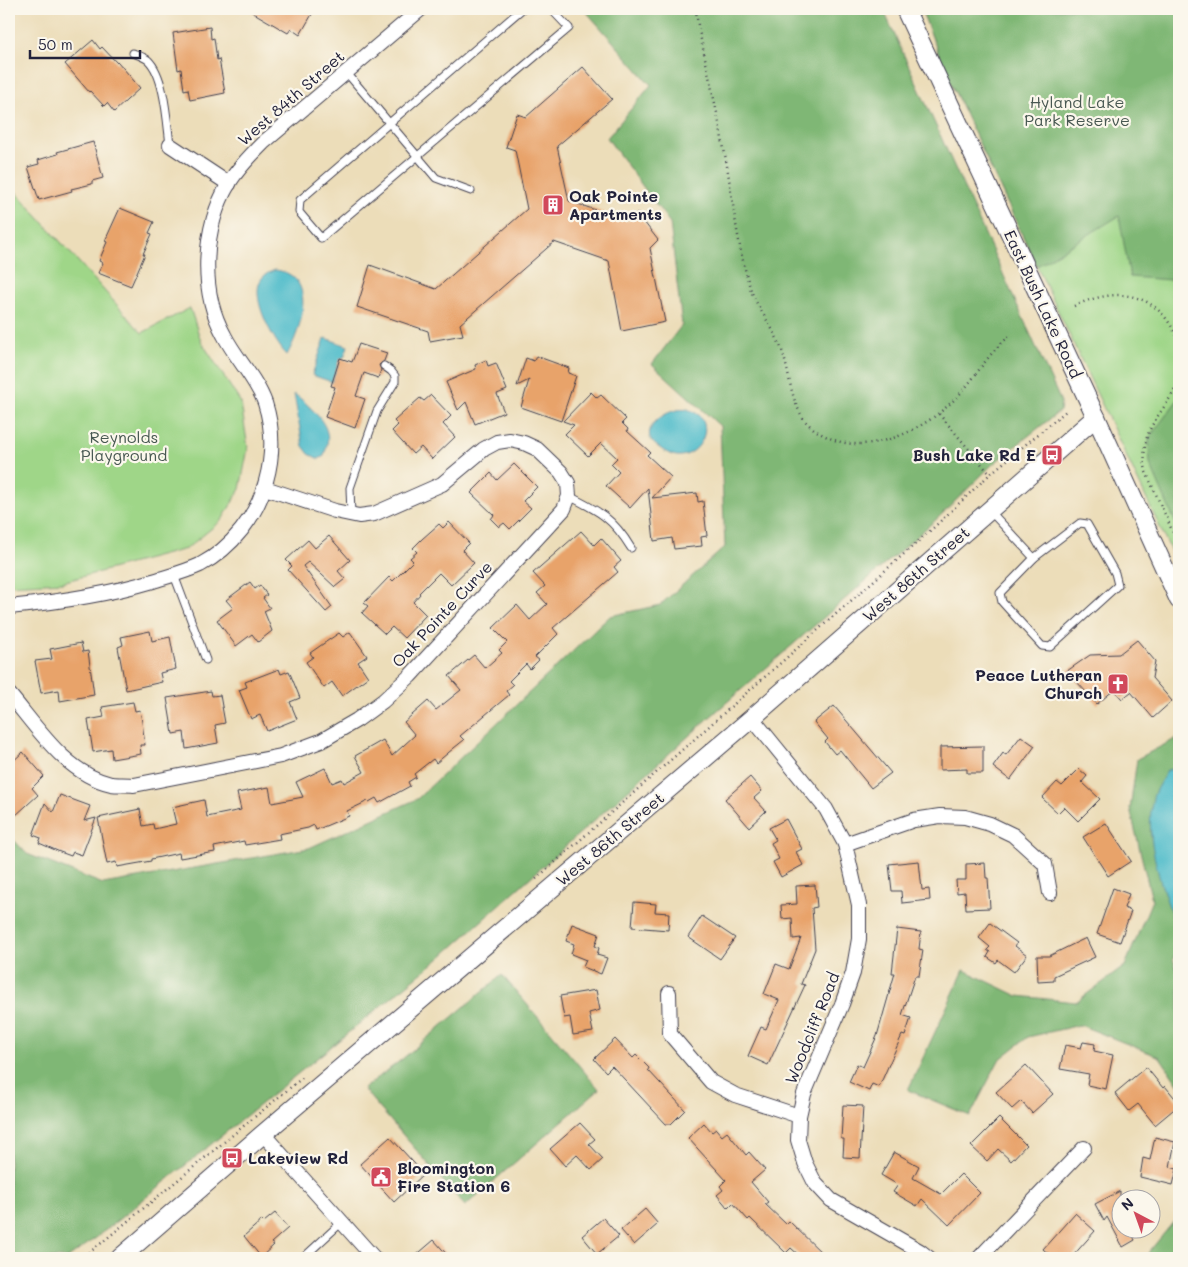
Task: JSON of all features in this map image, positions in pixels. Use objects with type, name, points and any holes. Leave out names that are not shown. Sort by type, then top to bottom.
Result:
[{"type":"street","name":"West 84th Street","points":[[9,607],[66,601],[123,590],[174,575],[200,564],[220,551],[238,535],[261,498],[264,488],[271,452],[270,427],[265,403],[254,380],[223,335],[212,306],[208,277],[208,247],[214,217],[229,184],[242,165],[263,143],[421,9]]},
{"type":"street","name":"East Bush Lake Road","points":[[905,9],[1096,417],[1179,600]]},
{"type":"street","points":[[170,145],[229,184]]},
{"type":"street","name":"West 86th Street","points":[[120,1258],[752,718],[1096,417]]},
{"type":"street","points":[[264,488],[359,516],[374,514],[442,484],[484,449],[497,442],[510,440],[537,448],[561,472],[568,483],[569,496]]},
{"type":"street","name":"Oak Pointe Curve","points":[[9,694],[65,758],[80,770],[96,779],[112,784],[134,785],[281,756],[321,741],[357,720],[383,701],[410,676],[564,509],[569,496]]},
{"type":"street","name":"Woodcliff Road","points":[[752,718],[826,809],[845,844],[859,905],[858,939],[853,973],[804,1094],[799,1116],[798,1140],[805,1163],[815,1183],[832,1200],[929,1258]]},
{"type":"street","points":[[845,844],[914,820],[940,816],[965,817],[990,824],[1014,834],[1046,864],[1050,893]]},
{"type":"street","points":[[669,993],[670,1034],[712,1082],[735,1095],[799,1116]]},
{"type":"street","points":[[263,1134],[374,1258]]},
{"type":"street","points":[[979,1258],[1084,1148]]},
{"type":"lane","points":[[522,9],[300,200],[299,212],[321,238],[569,28],[551,9]]},
{"type":"lane","points":[[133,53],[147,60],[155,70],[162,91],[170,145]]},
{"type":"lane","points":[[346,72],[436,178],[471,190]]},
{"type":"lane","points":[[351,514],[350,488],[377,411],[395,382],[395,376],[384,366]]},
{"type":"lane","points":[[569,496],[597,510],[610,520],[621,532],[631,548]]},
{"type":"lane","points":[[990,510],[1034,558]]},
{"type":"lane","points":[[1080,523],[1087,524],[1115,573],[1117,580],[1118,586],[1050,647],[1042,646],[1000,598],[1000,593],[1034,558],[1080,523]]},
{"type":"lane","points":[[174,575],[206,660]]},
{"type":"lane","points":[[303,1258],[342,1222]]},
{"type":"path","points":[[696,9],[723,141],[735,216],[749,284],[780,344],[796,402],[811,426],[827,437],[840,442],[854,444],[893,438],[914,430],[939,414],[964,389],[992,354],[1010,336]]},
{"type":"path","points":[[1074,306],[1088,300],[1112,294],[1136,297],[1148,302],[1162,314],[1174,330],[1179,342]]},
{"type":"path","points":[[1179,382],[1147,434],[1144,460],[1146,472],[1179,546]]},
{"type":"path","points":[[532,883],[930,531],[990,474],[1066,411]]},
{"type":"path","points":[[939,414],[990,474]]},
{"type":"path","points":[[80,1258],[94,1249],[308,1073]]},
{"type":"green space","points":[[584,9],[883,9],[1061,402],[1060,411],[993,464],[939,517],[718,710],[440,958],[96,1238],[68,1258],[9,1258],[9,835],[27,854],[103,884],[309,848],[417,799],[610,616],[660,605],[725,547],[720,426],[652,364],[682,325],[670,223],[607,138],[651,85]]},
{"type":"green space","name":"Hyland Lake Park Reserve","points":[[921,9],[1179,9],[1179,568],[948,77]]},
{"type":"green space","name":"Hyland Lake Park Reserve","points":[[921,9],[1179,9],[1179,277],[1171,280],[1130,277],[1119,216],[1037,266],[948,77]]},
{"type":"green space","name":"Reynolds Playground","points":[[9,184],[142,333],[190,308],[201,341],[241,403],[248,448],[240,489],[222,520],[186,549],[62,582],[9,585]]},
{"type":"green space","points":[[1179,398],[1179,531],[1150,464],[1149,438]]},
{"type":"green space","points":[[1179,737],[1179,769],[1167,770],[1150,831],[1163,889],[1179,934],[1179,942],[1173,959],[1179,976],[1179,1085],[1160,1057],[1080,1025],[1028,1037],[999,1060],[970,1116],[908,1090],[964,970],[1018,996],[1076,1002],[1125,966],[1152,900],[1130,809],[1137,759]]},
{"type":"green space","points":[[502,975],[599,1089],[465,1206],[363,1089],[401,1060]]},
{"type":"green space","points":[[1179,1215],[1179,1258],[1144,1258]]},
{"type":"water","points":[[275,270],[289,274],[297,282],[302,292],[301,318],[287,355],[264,318],[258,296],[262,278]]},
{"type":"water","points":[[325,338],[348,346],[344,357],[340,359],[332,382],[312,375]]},
{"type":"water","points":[[294,394],[304,401],[323,422],[328,436],[324,456],[319,459],[309,454],[303,446]]},
{"type":"water","points":[[688,409],[699,415],[703,421],[705,427],[702,440],[688,454],[681,456],[671,455],[651,441],[650,429],[664,415],[677,410]]},
{"type":"water","points":[[1179,769],[1179,934],[1157,867],[1153,849],[1151,814],[1154,795],[1167,770]]},
{"type":"building","points":[[247,9],[315,9],[300,35],[291,29],[288,33]]},
{"type":"building","points":[[210,27],[211,39],[214,38],[217,60],[219,59],[225,93],[190,100],[188,89],[184,90],[181,69],[178,70],[173,33]]},
{"type":"building","points":[[93,40],[100,49],[102,47],[118,62],[140,88],[114,112],[107,103],[104,106],[89,92],[65,64]]},
{"type":"building","name":"Oak Pointe Apartments","points":[[583,67],[612,99],[557,146],[569,201],[628,221],[637,213],[658,240],[650,248],[665,322],[622,331],[609,261],[554,242],[460,324],[463,335],[430,341],[428,331],[357,307],[370,265],[436,289],[527,209],[515,150],[506,147],[517,114],[526,117]]},
{"type":"building","points":[[93,142],[103,178],[92,181],[92,184],[71,189],[72,191],[39,200],[28,167],[39,164],[38,160],[58,154],[57,152]]},
{"type":"building","points":[[120,208],[154,222],[149,233],[152,234],[143,254],[145,254],[131,286],[98,273],[103,263],[99,261],[107,242],[105,241]]},
{"type":"building","points":[[359,344],[387,353],[384,361],[379,365],[381,370],[378,378],[364,373],[356,396],[365,399],[355,428],[325,417],[335,387],[331,386],[340,358],[352,362]]},
{"type":"building","points":[[536,356],[569,368],[568,373],[576,376],[561,421],[521,407],[529,380],[517,386],[526,358],[534,361]]},
{"type":"building","points":[[486,360],[488,366],[496,363],[507,390],[497,394],[504,412],[475,424],[466,402],[458,410],[446,382],[476,369],[475,365]]},
{"type":"building","points":[[591,392],[597,398],[601,395],[626,419],[622,423],[628,429],[627,431],[650,452],[647,455],[671,477],[652,498],[697,493],[698,502],[703,501],[707,536],[701,537],[702,546],[674,549],[672,538],[654,541],[648,488],[630,508],[606,486],[619,472],[611,464],[617,458],[601,443],[588,456],[565,434],[574,425],[563,421]]},
{"type":"building","points":[[431,395],[451,416],[443,424],[455,437],[432,459],[421,447],[413,454],[392,431],[398,425],[394,421],[420,398],[424,401]]},
{"type":"building","points":[[514,464],[537,487],[523,501],[531,508],[510,529],[504,523],[499,527],[491,519],[494,515],[471,493],[491,473],[497,480]]},
{"type":"building","points":[[449,522],[469,543],[462,550],[474,563],[451,585],[439,573],[419,593],[413,602],[426,615],[404,638],[392,627],[385,634],[362,613],[368,606],[364,603],[389,577],[393,581],[413,561],[410,558],[417,552],[413,548],[422,539],[439,524],[443,528]]},
{"type":"building","points":[[581,531],[594,545],[601,538],[621,561],[614,567],[618,572],[553,628],[558,634],[535,657],[539,660],[530,669],[526,664],[509,681],[513,685],[506,691],[509,695],[460,736],[464,740],[436,763],[433,759],[414,774],[416,777],[408,782],[410,786],[379,803],[376,798],[368,801],[347,811],[349,816],[316,830],[314,825],[279,834],[280,839],[245,845],[244,841],[214,847],[215,852],[180,858],[179,853],[151,859],[151,861],[117,867],[116,862],[107,864],[98,818],[140,809],[143,826],[153,824],[154,829],[176,824],[172,807],[204,800],[207,817],[241,810],[237,793],[269,787],[272,803],[303,797],[296,782],[325,768],[332,783],[342,779],[344,783],[364,772],[355,756],[383,740],[392,756],[415,735],[404,722],[428,701],[436,710],[461,690],[449,676],[474,655],[485,668],[502,653],[499,650],[507,642],[493,628],[517,605],[530,620],[547,604],[537,593],[545,586],[533,573]]},
{"type":"building","points":[[329,536],[350,560],[338,571],[345,579],[335,587],[308,562],[303,566],[332,607],[326,612],[288,570],[292,566],[286,560],[308,540],[315,548]]},
{"type":"building","points":[[250,582],[255,589],[260,585],[267,595],[263,598],[270,608],[264,611],[272,631],[258,642],[252,634],[236,646],[217,620],[233,608],[226,600]]},
{"type":"building","points":[[150,631],[152,641],[170,637],[176,669],[160,673],[162,682],[126,690],[118,647],[123,645],[121,637]]},
{"type":"building","points":[[350,632],[367,656],[358,662],[368,677],[342,696],[332,682],[324,688],[306,662],[313,657],[310,653],[339,633],[343,637]]},
{"type":"building","name":"Peace Lutheran Church","points":[[1137,640],[1155,661],[1152,678],[1172,701],[1153,718],[1131,692],[1122,699],[1114,690],[1097,704],[1067,671],[1090,655],[1119,654]]},
{"type":"building","points":[[81,643],[83,652],[88,651],[94,695],[60,701],[59,690],[41,693],[35,661],[52,659],[50,649]]},
{"type":"building","points":[[279,669],[281,674],[289,671],[300,698],[290,702],[297,719],[267,731],[260,715],[251,719],[239,690],[247,687],[245,682]]},
{"type":"building","points":[[211,691],[212,696],[220,695],[225,723],[215,725],[218,743],[186,749],[184,732],[173,734],[167,698]]},
{"type":"building","points":[[133,702],[135,711],[140,710],[142,722],[145,745],[140,745],[141,754],[112,759],[111,749],[93,752],[88,720],[104,717],[102,707]]},
{"type":"building","points":[[834,706],[891,773],[871,788],[840,750],[835,754],[825,742],[828,739],[814,722]]},
{"type":"building","points":[[1021,736],[1035,746],[1010,780],[993,767],[1003,753],[1006,755]]},
{"type":"building","points":[[983,746],[983,773],[967,773],[967,769],[940,770],[940,747]]},
{"type":"building","points":[[23,752],[44,776],[32,788],[38,795],[15,816],[9,809],[9,765]]},
{"type":"building","points":[[1079,769],[1087,776],[1082,782],[1100,799],[1078,821],[1064,807],[1058,813],[1042,798],[1057,782],[1062,786]]},
{"type":"building","points":[[750,777],[762,791],[754,798],[766,811],[749,827],[725,799]]},
{"type":"building","points":[[60,795],[90,806],[84,821],[96,818],[82,855],[73,852],[71,856],[60,852],[39,843],[41,838],[33,835],[45,803],[53,812]]},
{"type":"building","points":[[786,819],[802,849],[796,852],[803,865],[781,877],[773,862],[779,859],[771,843],[776,840],[769,828]]},
{"type":"building","points":[[1106,823],[1131,861],[1108,876],[1083,837]]},
{"type":"building","points":[[919,861],[922,890],[929,889],[930,900],[902,903],[901,891],[892,891],[889,864]]},
{"type":"building","points":[[985,863],[990,908],[966,909],[965,892],[957,893],[956,880],[966,880],[966,864]]},
{"type":"building","points":[[815,885],[817,907],[812,908],[815,949],[801,984],[805,985],[768,1065],[748,1056],[761,1027],[766,1029],[779,1000],[764,994],[776,964],[789,969],[801,938],[793,939],[792,918],[782,919],[781,905],[797,904],[796,886]]},
{"type":"building","points":[[1113,888],[1129,894],[1124,908],[1131,911],[1120,942],[1097,934]]},
{"type":"building","points":[[634,902],[656,904],[655,912],[669,913],[668,930],[632,927]]},
{"type":"building","points":[[702,916],[735,938],[720,959],[688,937]]},
{"type":"building","points":[[990,923],[1017,943],[1015,946],[1027,955],[1014,972],[998,960],[996,963],[987,957],[990,952],[987,950],[990,947],[979,938]]},
{"type":"building","points":[[572,924],[599,934],[595,946],[599,948],[597,955],[607,958],[601,974],[583,967],[586,960],[571,954],[574,944],[566,941]]},
{"type":"building","points":[[897,929],[921,932],[919,949],[923,950],[919,976],[915,976],[902,1015],[911,1018],[905,1036],[902,1035],[879,1087],[872,1084],[869,1091],[849,1082],[857,1064],[863,1067],[877,1036],[895,973],[892,973]]},
{"type":"building","points":[[1086,938],[1095,957],[1054,976],[1054,981],[1038,982],[1037,956],[1049,956]]},
{"type":"building","points":[[596,990],[600,1010],[589,1013],[593,1032],[573,1035],[570,1017],[564,1018],[560,996]]},
{"type":"building","points":[[615,1039],[633,1058],[636,1055],[649,1068],[648,1070],[685,1110],[671,1124],[666,1124],[612,1066],[606,1072],[594,1059]]},
{"type":"building","points":[[1083,1042],[1095,1044],[1094,1051],[1113,1055],[1106,1089],[1087,1085],[1089,1074],[1060,1069],[1065,1045],[1081,1048]]},
{"type":"building","points":[[1026,1065],[1053,1094],[1032,1113],[1021,1101],[1012,1109],[996,1092]]},
{"type":"building","points":[[1146,1067],[1163,1088],[1165,1086],[1179,1103],[1155,1125],[1138,1104],[1129,1111],[1115,1093]]},
{"type":"building","points":[[843,1105],[863,1106],[860,1158],[843,1157],[844,1139],[841,1139]]},
{"type":"building","points":[[999,1118],[1026,1145],[1011,1161],[998,1149],[987,1161],[971,1146]]},
{"type":"building","points":[[580,1123],[595,1139],[589,1144],[603,1159],[591,1170],[577,1155],[565,1166],[550,1149]]},
{"type":"building","points":[[704,1123],[712,1132],[716,1129],[722,1136],[727,1132],[746,1155],[749,1152],[765,1170],[751,1182],[768,1202],[765,1204],[786,1224],[789,1221],[827,1258],[802,1258],[791,1248],[786,1253],[750,1218],[748,1220],[733,1203],[728,1208],[717,1195],[723,1190],[720,1186],[726,1180],[688,1138]]},
{"type":"building","points":[[390,1137],[424,1174],[394,1202],[360,1164]]},
{"type":"building","points":[[1155,1137],[1175,1142],[1170,1167],[1177,1169],[1173,1185],[1140,1177],[1143,1158],[1150,1160]]},
{"type":"building","points":[[894,1152],[919,1166],[913,1178],[941,1194],[961,1174],[980,1193],[949,1225],[922,1199],[917,1206],[893,1192],[898,1185],[881,1175]]},
{"type":"building","points":[[1110,1196],[1110,1223],[1107,1217],[1104,1221],[1095,1204]]},
{"type":"building","points":[[645,1209],[658,1224],[634,1245],[621,1230]]},
{"type":"building","points":[[275,1213],[288,1228],[271,1243],[274,1245],[261,1257],[244,1236],[262,1220],[264,1222]]},
{"type":"building","points":[[1075,1213],[1095,1231],[1071,1258],[1053,1258],[1043,1249]]},
{"type":"building","points":[[603,1218],[619,1236],[597,1254],[582,1236]]},
{"type":"building","points":[[434,1240],[450,1258],[413,1258]]},
{"type":"building","points":[[1119,1240],[1135,1240],[1123,1247]]},
{"type":"place","name":"Oak Pointe Apartments","points":[[553,205]]},
{"type":"place","name":"Bush Lake Rd E","points":[[1052,455]]},
{"type":"place","name":"Peace Lutheran Church","points":[[1118,684]]},
{"type":"place","name":"Lakeview Rd","points":[[232,1158]]},
{"type":"place","name":"Bloomington Fire Station 6","points":[[381,1177]]}]
